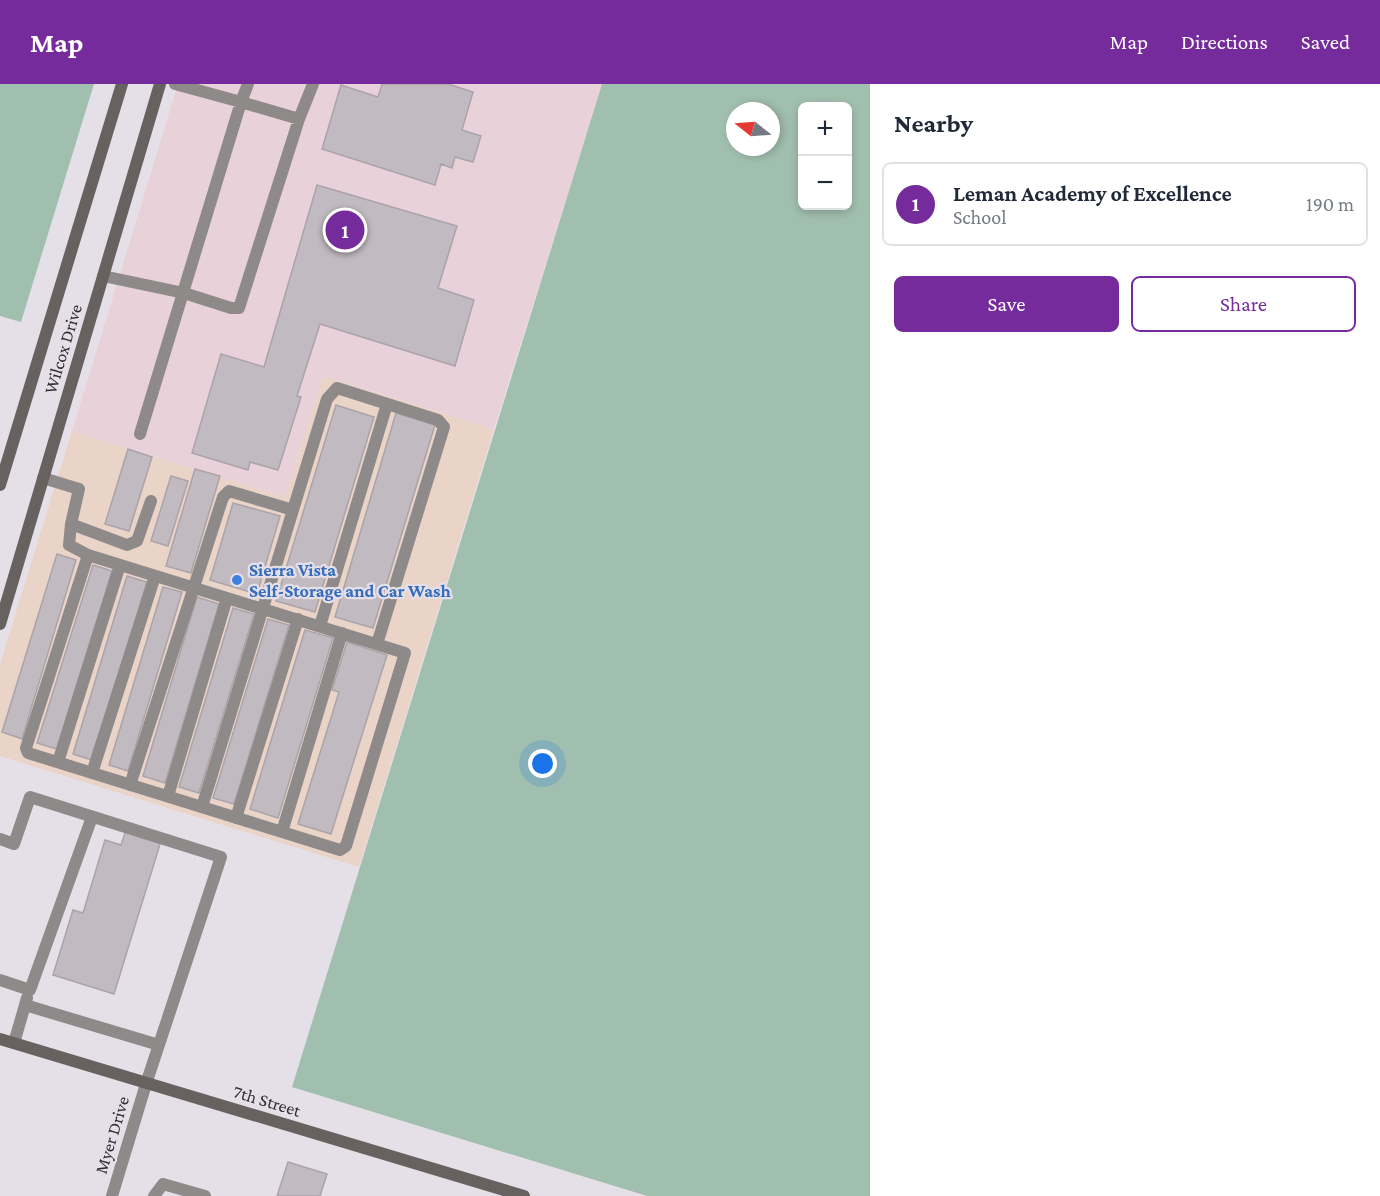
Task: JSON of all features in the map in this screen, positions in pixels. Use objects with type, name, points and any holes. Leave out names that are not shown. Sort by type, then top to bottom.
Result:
[{"type":"street","name":"Wilcox Drive","points":[[0,484],[122,84]]},
{"type":"street","name":"Wilcox Drive","points":[[0,624],[160,84]]},
{"type":"street","points":[[174,84],[299,119]]},
{"type":"street","points":[[140,434],[248,84]]},
{"type":"street","points":[[103,276],[184,293],[231,308],[239,308],[299,119],[314,84]]},
{"type":"street","points":[[202,807],[327,399],[337,388],[438,420],[444,427],[377,644]]},
{"type":"street","points":[[320,626],[387,404]]},
{"type":"street","points":[[43,478],[79,489],[69,545],[88,555],[405,653],[346,846],[340,850],[28,753],[26,748],[88,555]]},
{"type":"street","points":[[130,785],[223,497],[229,491],[293,510]]},
{"type":"street","points":[[71,524],[127,545],[137,541],[151,501]]},
{"type":"street","points":[[58,762],[120,565]]},
{"type":"street","points":[[92,773],[156,576]]},
{"type":"street","points":[[168,796],[227,598]]},
{"type":"street","points":[[236,818],[298,619]]},
{"type":"street","points":[[282,832],[342,633]]},
{"type":"street","points":[[0,839],[14,844],[30,797],[92,817],[30,990],[14,1043]]},
{"type":"street","name":"Myer Drive","points":[[92,817],[221,857],[146,1084],[112,1196]]},
{"type":"street","points":[[0,981],[30,990]]},
{"type":"street","points":[[25,1005],[159,1045]]},
{"type":"street","name":"7th Street","points":[[0,1039],[524,1196]]},
{"type":"street","points":[[154,1196],[163,1184],[205,1196]]},
{"type":"shaded area","points":[[178,84],[602,84],[494,429],[323,376],[285,497],[72,431]]},
{"type":"shaded area","name":"Sierra Vista Self-Storage and Car Wash","points":[[323,376],[494,429],[359,867],[0,756],[0,664],[72,431],[285,497]]},
{"type":"green space","points":[[0,84],[94,84],[21,322],[0,316]]},
{"type":"green space","points":[[602,84],[870,84],[870,1196],[647,1196],[292,1087]]},
{"type":"building","points":[[382,84],[448,84],[473,92],[462,130],[481,136],[473,162],[455,157],[452,168],[441,164],[435,185],[322,149],[341,85],[378,97]]},
{"type":"building","points":[[317,185],[457,226],[438,288],[474,300],[455,366],[320,324],[297,396],[301,397],[278,470],[250,462],[248,470],[192,453],[221,354],[264,367]]},
{"type":"building","points":[[336,405],[374,417],[315,612],[276,601]]},
{"type":"building","points":[[396,413],[435,425],[373,628],[335,617]]},
{"type":"building","points":[[128,449],[152,457],[129,531],[105,524]]},
{"type":"building","points":[[195,469],[220,476],[191,573],[166,566]]},
{"type":"building","points":[[171,476],[188,481],[168,546],[151,541]]},
{"type":"building","points":[[233,503],[280,516],[257,594],[210,580]]},
{"type":"building","points":[[57,554],[76,560],[22,739],[2,732]]},
{"type":"building","points":[[93,565],[112,571],[57,749],[37,743]]},
{"type":"building","points":[[127,576],[147,582],[92,760],[73,754]]},
{"type":"building","points":[[163,587],[182,592],[128,771],[109,765]]},
{"type":"building","points":[[197,597],[219,604],[165,783],[143,776]]},
{"type":"building","points":[[233,608],[254,614],[199,793],[179,787]]},
{"type":"building","points":[[268,619],[289,625],[234,804],[213,798]]},
{"type":"building","points":[[305,630],[333,638],[278,818],[250,809]]},
{"type":"building","points":[[347,642],[387,655],[331,834],[298,824],[339,692],[332,690]]},
{"type":"building","points":[[126,830],[161,841],[114,994],[53,975],[73,910],[83,913],[105,840],[121,845]]},
{"type":"building","points":[[288,1162],[327,1174],[320,1196],[277,1196]]},
{"type":"place","name":"Leman Academy of Excellence","points":[[345,230]]},
{"type":"place","name":"Sierra Vista Self-Storage and Car Wash","points":[[237,580]]}]
